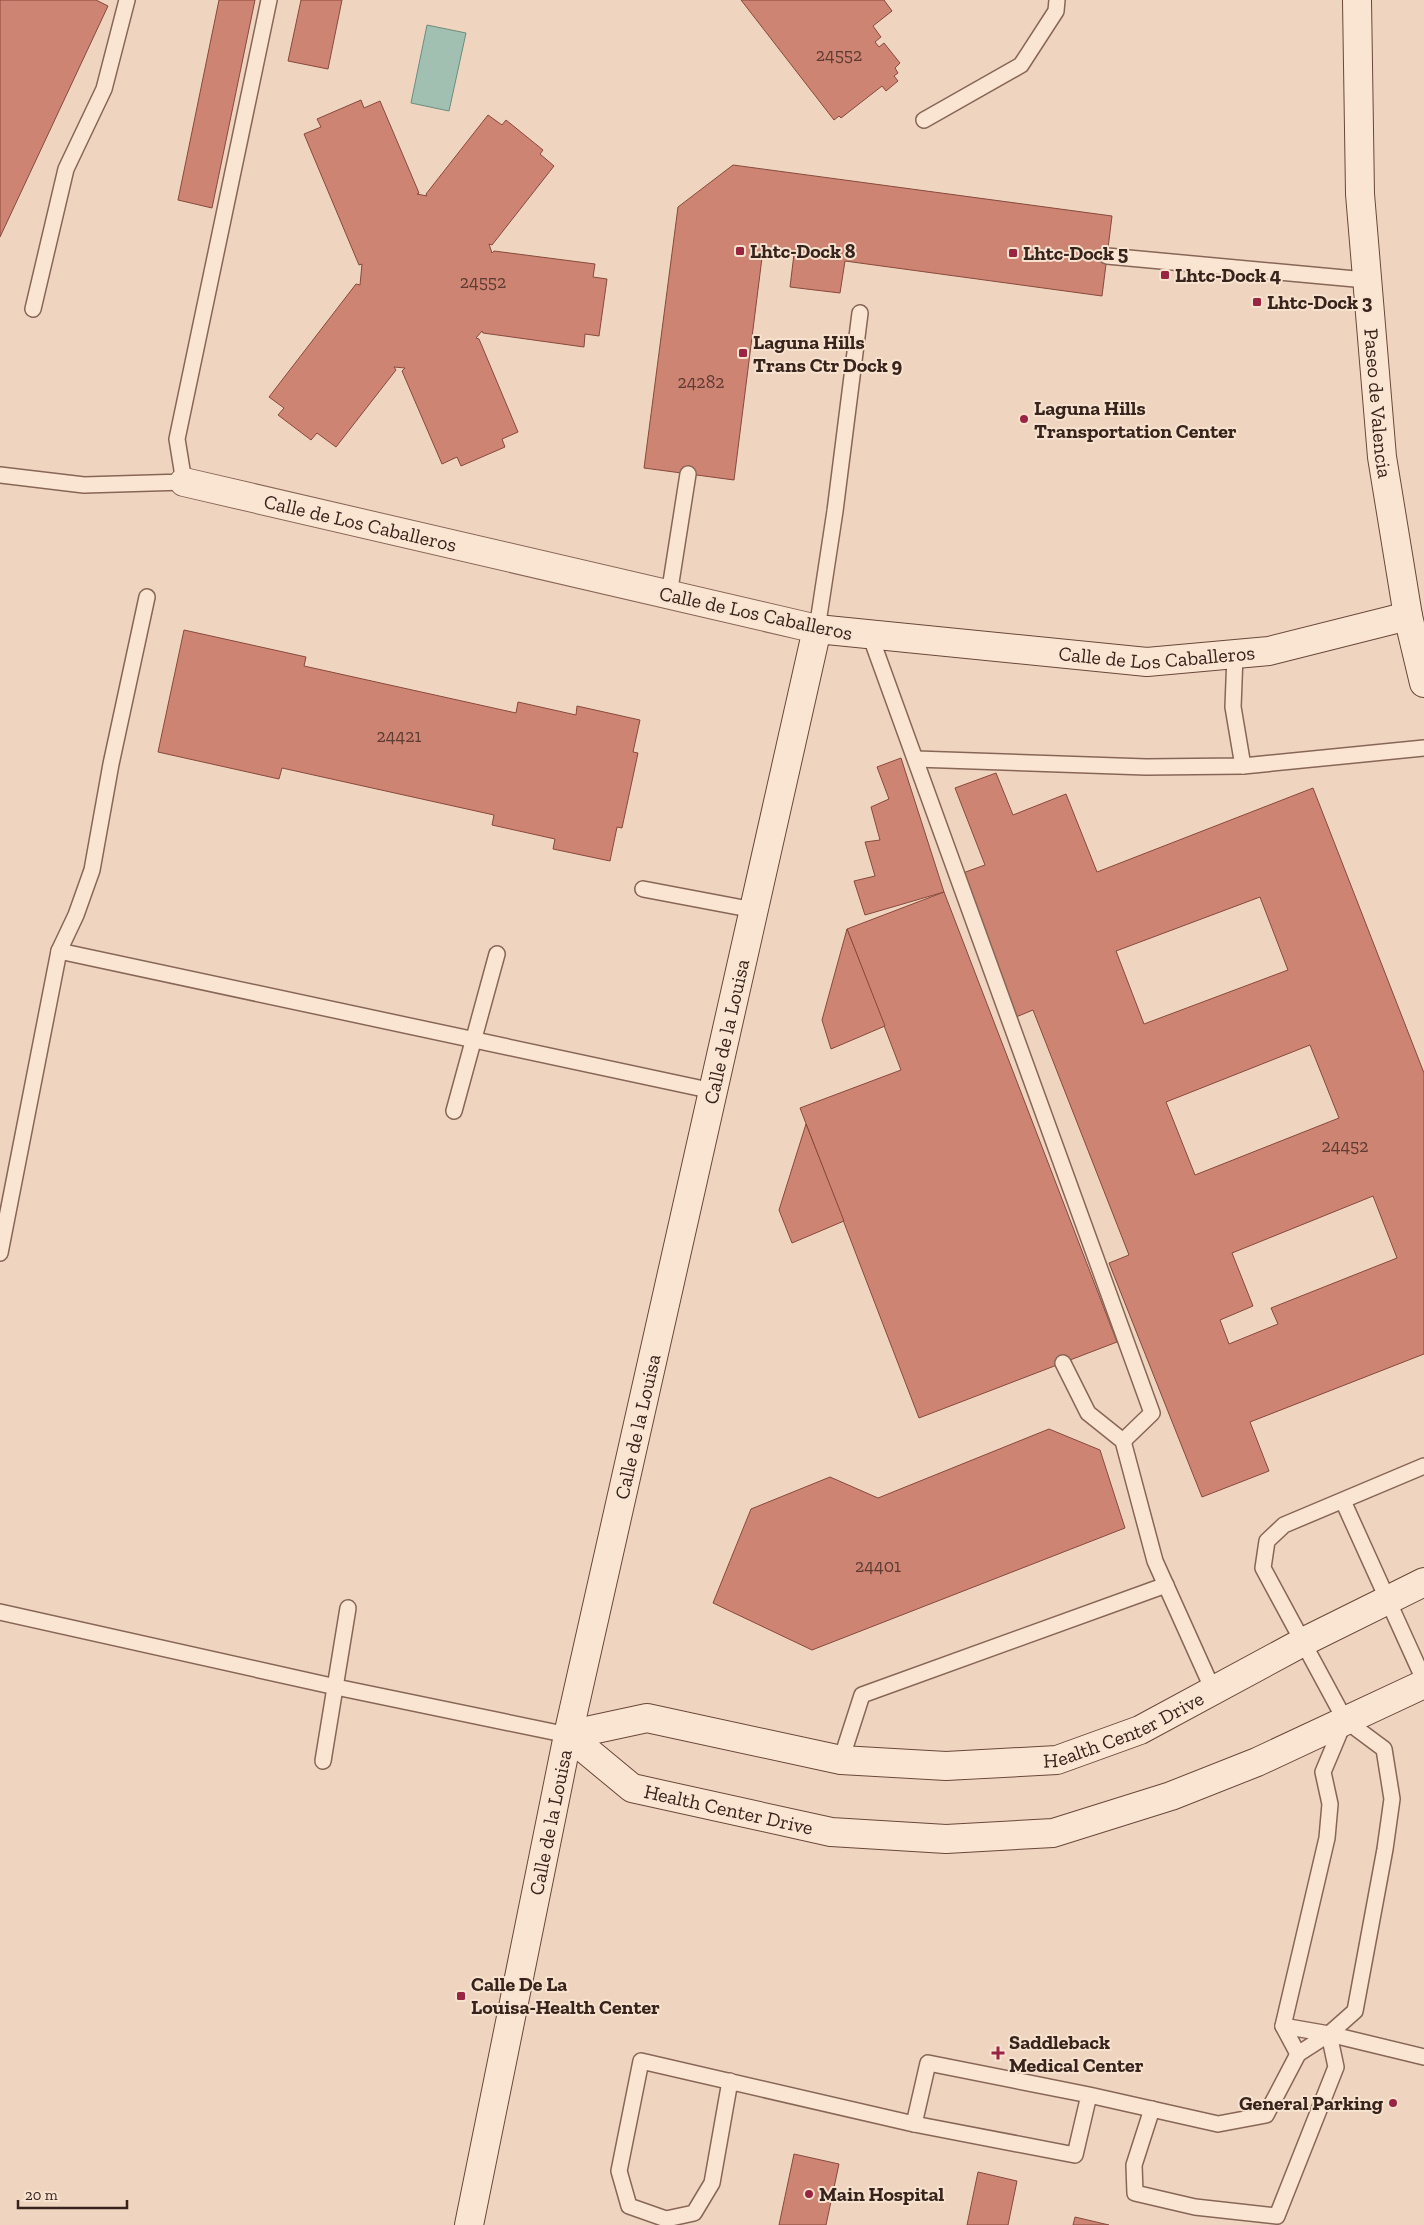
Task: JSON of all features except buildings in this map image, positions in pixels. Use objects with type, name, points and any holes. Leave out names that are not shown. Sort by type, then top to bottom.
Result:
[{"type":"street","name":"Paseo de Valencia","points":[[1357,0],[1360,194],[1382,457],[1416,614],[1424,683]]},
{"type":"street","name":"Calle de Los Caballeros","points":[[184,482],[817,630],[1146,662],[1269,651],[1416,614]]},
{"type":"street","name":"Calle de la Louisa","points":[[469,2225],[568,1735],[817,630]]},
{"type":"street","name":"Health Center Drive","points":[[568,1735],[646,1718],[841,1760],[946,1766],[1056,1760],[1140,1730],[1303,1642],[1424,1582]]},
{"type":"street","name":"Health Center Drive","points":[[568,1735],[632,1788],[832,1832],[946,1839],[1053,1833],[1171,1796],[1257,1762],[1424,1682]]},
{"type":"lane","points":[[33,309],[66,169],[104,89],[127,0]]},
{"type":"lane","points":[[0,475],[84,485],[184,482],[177,439],[269,0]]},
{"type":"lane","points":[[924,120],[1021,65],[1056,11],[1058,0]]},
{"type":"lane","points":[[1107,256],[1366,280]]},
{"type":"lane","points":[[817,630],[835,511],[860,313]]},
{"type":"lane","points":[[669,596],[688,474]]},
{"type":"lane","points":[[0,1253],[59,951],[76,915],[92,870],[111,764],[147,597]]},
{"type":"lane","points":[[870,635],[1152,1413],[1123,1441]]},
{"type":"lane","points":[[1235,655],[1233,707],[1242,766]]},
{"type":"lane","points":[[916,760],[1146,767],[1242,766],[1424,748]]},
{"type":"lane","points":[[643,889],[754,910]]},
{"type":"lane","points":[[59,951],[713,1091]]},
{"type":"lane","points":[[454,1111],[497,954]]},
{"type":"lane","points":[[1063,1363],[1088,1413],[1123,1441],[1155,1561],[1213,1690]]},
{"type":"lane","points":[[914,2124],[928,2063],[1089,2095],[1218,2124],[1266,2115],[1298,2054],[1329,2034],[1355,2011],[1386,1849],[1392,1799],[1384,1749],[1345,1720],[1263,1568],[1267,1541],[1284,1525],[1424,1466]]},
{"type":"lane","points":[[1343,1501],[1424,1682]]},
{"type":"lane","points":[[841,1760],[862,1695],[1166,1585]]},
{"type":"lane","points":[[323,1761],[348,1608]]},
{"type":"lane","points":[[0,1612],[336,1687],[568,1735]]},
{"type":"lane","points":[[1298,2054],[1283,2026],[1327,1838],[1330,1804],[1323,1772],[1345,1720]]},
{"type":"lane","points":[[1283,2026],[1329,2034],[1424,2057]]},
{"type":"lane","points":[[1152,2109],[1134,2165],[1135,2193],[1195,2207],[1277,2216],[1336,2067],[1329,2034]]},
{"type":"lane","points":[[730,2081],[712,2183],[694,2213],[666,2219],[629,2206],[619,2170],[641,2061],[730,2081],[914,2124],[1075,2155],[1089,2095]]},
{"type":"shaded area","points":[[427,25],[466,33],[449,111],[411,103]]},
{"type":"place","name":"Lhtc-Dock 8","points":[[740,251]]},
{"type":"place","name":"Lhtc-Dock 5","points":[[1013,253]]},
{"type":"place","name":"Lhtc-Dock 4","points":[[1165,275]]},
{"type":"place","name":"Lhtc-Dock 3","points":[[1257,302]]},
{"type":"place","name":"Laguna Hills Trans Ctr Dock 9","points":[[743,353]]},
{"type":"place","name":"Laguna Hills Transportation Center","points":[[1024,419]]},
{"type":"place","name":"Calle De La Louisa-Health Center","points":[[461,1996]]},
{"type":"place","name":"Saddleback Medical Center","points":[[998,2053]]},
{"type":"place","name":"General Parking","points":[[1393,2103]]},
{"type":"place","name":"Main Hospital","points":[[809,2194]]}]
